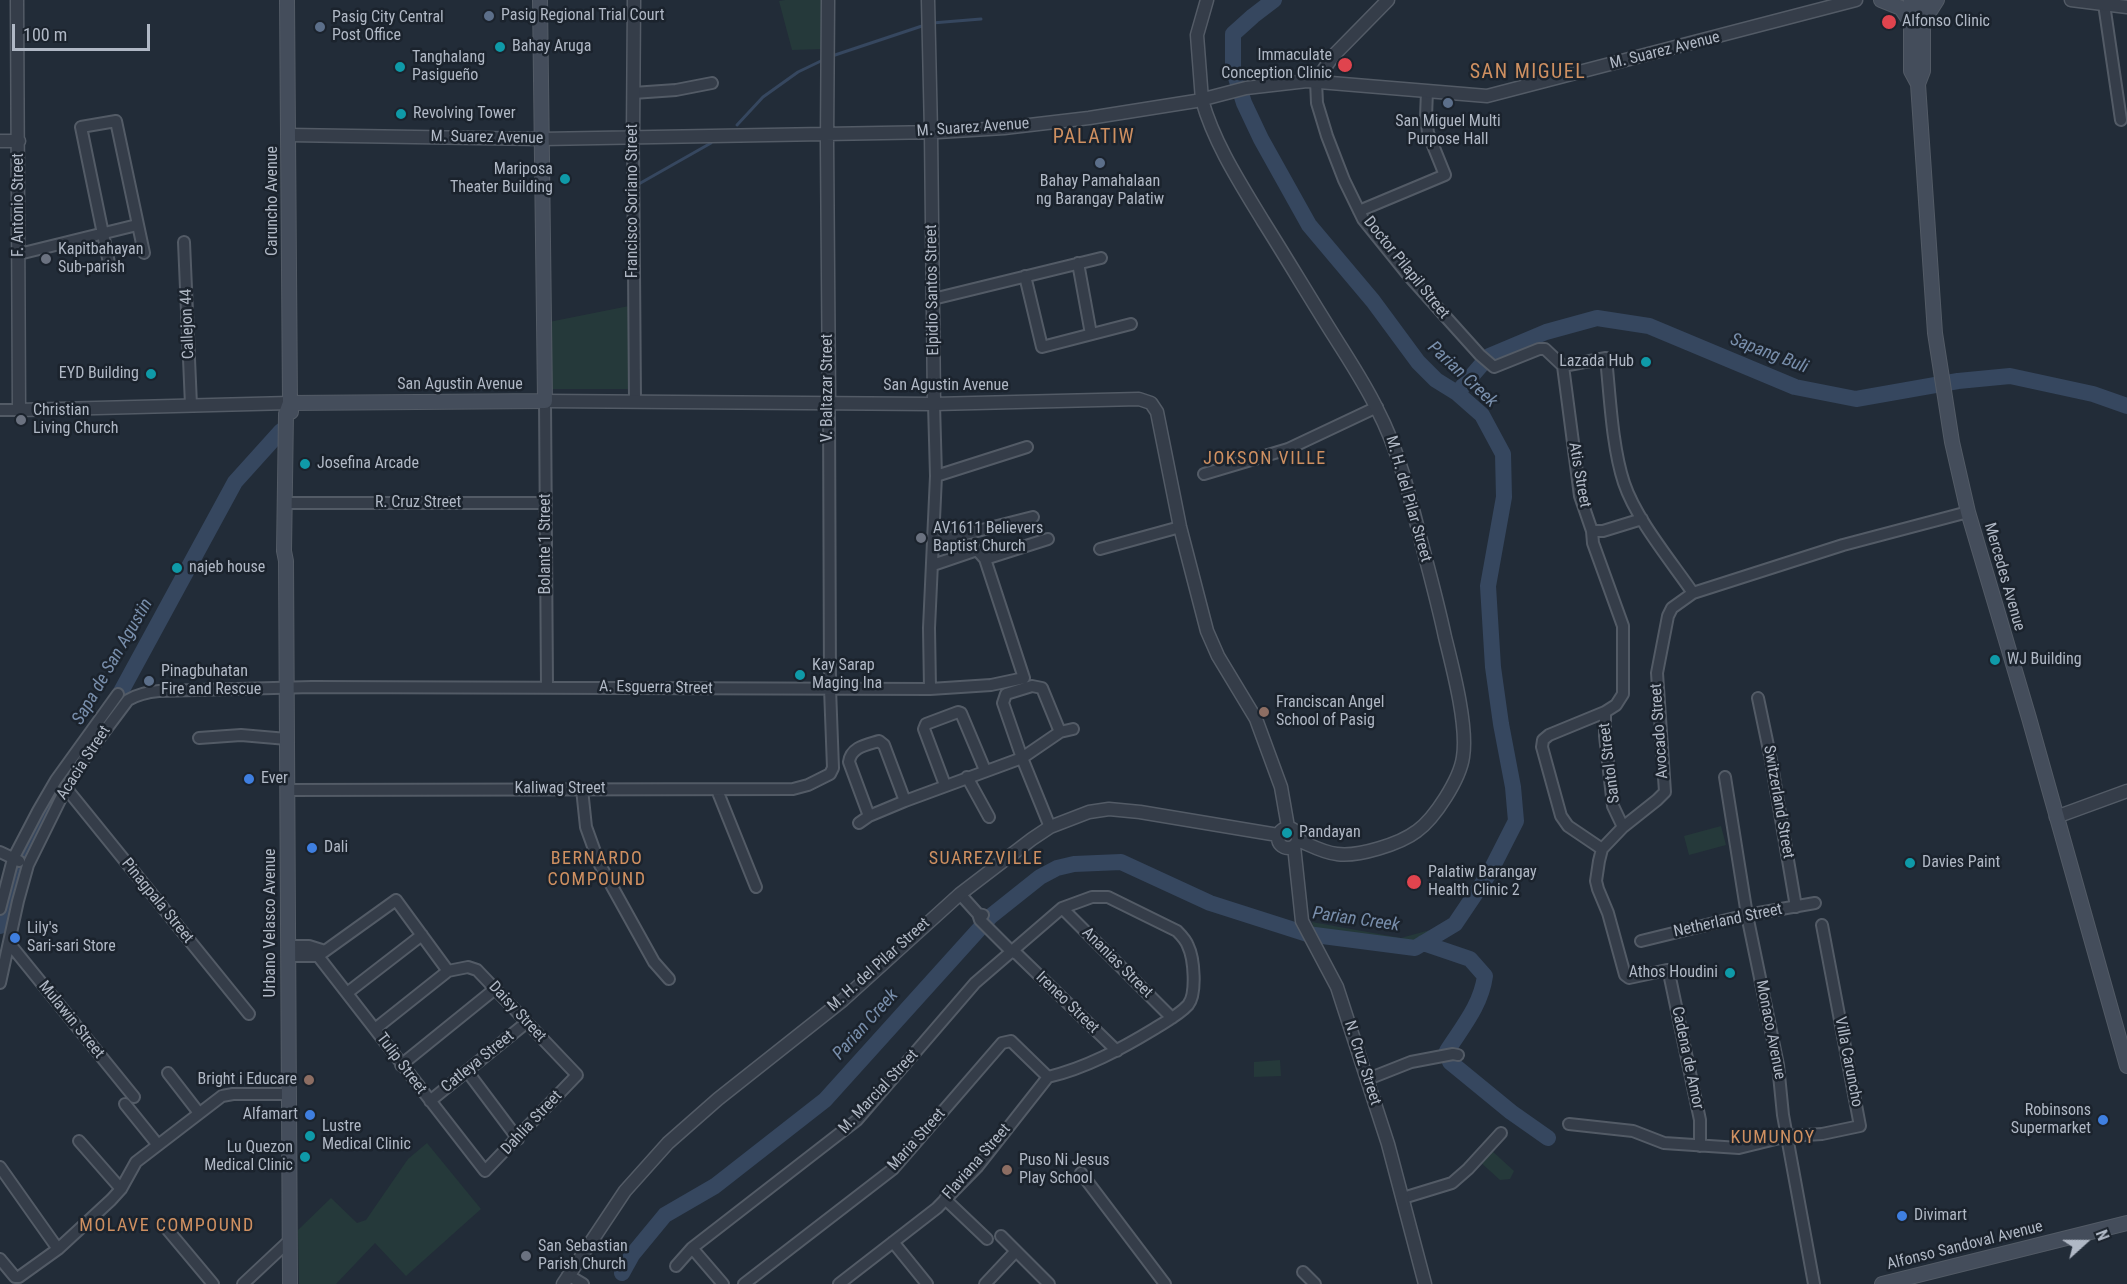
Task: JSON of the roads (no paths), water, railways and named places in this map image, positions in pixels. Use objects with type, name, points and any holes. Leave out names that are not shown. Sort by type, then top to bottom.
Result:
[{"type":"main road","name":"Caruncho Avenue","points":[[287,0],[290,403]]},
{"type":"main road","points":[[540,0],[545,401]]},
{"type":"main road","points":[[1881,0],[1901,8],[1917,22],[1937,0]]},
{"type":"main road","name":"Mercedes Avenue","points":[[1911,0],[1917,22],[1923,71],[1918,84],[1935,333],[1943,391],[1968,512],[2127,1066]]},
{"type":"main road","name":"Mercedes Avenue","points":[[1917,22],[1923,0]]},
{"type":"main road","name":"San Agustin Avenue","points":[[290,403],[545,401]]},
{"type":"main road","name":"Urbano Velasco Avenue","points":[[286,561],[289,550],[292,415],[290,403]]},
{"type":"main road","name":"Urbano Velasco Avenue","points":[[290,403],[286,414],[284,550],[286,561],[290,1284]]},
{"type":"main road","name":"Alfonso Sandoval Avenue","points":[[1882,1284],[2127,1223]]},
{"type":"street","name":"F. Antonio Street","points":[[17,0],[19,410]]},
{"type":"street","name":"Francisco Soriano Street","points":[[634,0],[635,401]]},
{"type":"street","name":"V. Baltazar Street","points":[[828,0],[832,768],[830,774]]},
{"type":"street","name":"Elpidio Santos Street","points":[[928,0],[936,476],[929,628],[930,689]]},
{"type":"street","name":"M. H. del Pilar Street","points":[[1207,0],[1197,35],[1202,100],[1226,157],[1244,190],[1377,407],[1391,437],[1404,473],[1440,615],[1456,688],[1465,744],[1462,766],[1452,786],[1426,825],[1412,835],[1357,853],[1336,854],[1296,843]]},
{"type":"street","points":[[1316,81],[1333,56],[1388,0]]},
{"type":"street","name":"M. Suarez Avenue","points":[[289,135],[633,139],[931,132],[1006,128],[1089,118],[1202,100],[1240,89],[1316,81],[1487,96],[1856,0]]},
{"type":"street","points":[[2071,0],[2127,7]]},
{"type":"street","points":[[2104,4],[2121,120]]},
{"type":"street","name":"Doctor Pilapil Street","points":[[1316,81],[1317,104],[1344,180],[1364,219],[1408,276],[1494,367],[1539,349],[1545,349],[1563,366]]},
{"type":"street","points":[[633,93],[676,90],[712,83]]},
{"type":"street","points":[[1359,211],[1445,175],[1428,133],[1427,91]]},
{"type":"street","points":[[108,263],[81,127],[116,121],[144,253]]},
{"type":"street","points":[[0,141],[19,141]]},
{"type":"street","points":[[19,254],[137,225]]},
{"type":"street","name":"Callejon 44","points":[[184,242],[191,405]]},
{"type":"street","points":[[933,299],[1101,258]]},
{"type":"street","points":[[1078,263],[1092,334]]},
{"type":"street","points":[[1025,276],[1042,347],[1131,324]]},
{"type":"street","points":[[1563,366],[1606,358],[1616,443],[1624,483],[1642,519],[1693,593]]},
{"type":"street","name":"Atis Street","points":[[1563,366],[1580,496],[1592,531]]},
{"type":"street","name":"San Agustin Avenue","points":[[545,401],[934,404],[1138,399],[1151,402],[1157,412],[1180,527],[1207,632],[1218,656],[1256,719],[1281,787],[1288,828]]},
{"type":"street","name":"Bolante 1 Street","points":[[545,401],[547,687]]},
{"type":"street","points":[[0,410],[290,403]]},
{"type":"street","points":[[1204,474],[1288,449],[1377,407]]},
{"type":"street","points":[[936,476],[1027,447]]},
{"type":"street","name":"R. Cruz Street","points":[[290,503],[546,503]]},
{"type":"street","name":"Avocado Street","points":[[1602,849],[1665,792],[1657,673],[1663,633],[1672,608],[1693,593],[1843,544],[1968,512]]},
{"type":"street","points":[[934,542],[1033,517]]},
{"type":"street","points":[[1592,531],[1603,531],[1642,519]]},
{"type":"street","points":[[1100,549],[1180,527]]},
{"type":"street","name":"Santol Street","points":[[1592,531],[1593,543],[1623,626],[1623,694],[1616,705],[1605,712],[1605,736],[1613,806],[1623,828]]},
{"type":"street","points":[[933,565],[977,550],[985,559],[1047,539]]},
{"type":"street","name":"A. Esguerra Street","points":[[286,687],[930,689],[991,685],[1024,678],[985,559]]},
{"type":"street","points":[[1050,827],[1003,703],[1006,694],[1032,686],[1042,688],[1060,732]]},
{"type":"street","name":"Acacia Street","points":[[0,983],[23,881],[21,862],[86,756],[128,700],[147,692],[159,691],[286,687]]},
{"type":"street","points":[[0,909],[21,862],[33,820],[56,780],[118,694]]},
{"type":"street","name":"Switzerland Street","points":[[1758,698],[1796,907]]},
{"type":"street","points":[[945,785],[924,729],[926,724],[958,712],[963,715],[985,770]]},
{"type":"street","points":[[1602,849],[1568,826],[1561,816],[1542,747],[1543,740],[1551,734],[1605,712]]},
{"type":"street","points":[[859,824],[869,816],[905,801],[1022,758],[1060,732],[1073,729]]},
{"type":"street","points":[[200,738],[241,735],[287,739]]},
{"type":"street","points":[[869,816],[849,762],[854,749],[879,741],[884,745],[905,801]]},
{"type":"street","name":"Kaliwag Street","points":[[287,790],[793,789],[808,785],[830,774]]},
{"type":"street","points":[[968,777],[989,817]]},
{"type":"street","name":"Monaco Avenue","points":[[1725,777],[1747,915],[1778,1065],[1814,1284]]},
{"type":"street","name":"Pinagpala Street","points":[[66,788],[249,1014]]},
{"type":"street","points":[[582,789],[586,827],[599,863],[654,962],[669,979]]},
{"type":"street","points":[[717,790],[756,887]]},
{"type":"street","points":[[2056,817],[2127,791]]},
{"type":"street","name":"M. H. del Pilar Street","points":[[565,1280],[625,1191],[668,1143],[718,1099],[843,1000],[960,894],[1050,827],[1089,812],[1109,809],[1140,812],[1278,836]]},
{"type":"street","points":[[1288,828],[1294,830],[1296,843],[1287,848],[1281,845],[1278,836],[1281,830],[1288,828]]},
{"type":"street","name":"N. Cruz Street","points":[[1296,843],[1304,926],[1337,987],[1404,1198],[1425,1284]]},
{"type":"street","name":"Cadena de Amor","points":[[1602,849],[1597,872],[1598,889],[1626,977],[1631,978],[1668,970],[1700,1120],[1700,1146]]},
{"type":"street","points":[[0,852],[21,862]]},
{"type":"street","name":"Ireneo Street","points":[[960,894],[1014,951],[1117,1051]]},
{"type":"street","name":"M. Marcial Street","points":[[676,1266],[692,1248],[857,1120],[975,983],[1062,908],[1092,897],[1108,897],[1170,926],[1183,937],[1190,952],[1193,988],[1190,1002],[1172,1018]]},
{"type":"street","points":[[288,951],[309,946],[321,953],[396,900],[448,971],[375,1029]]},
{"type":"street","name":"Netherland Street","points":[[1641,940],[1747,915],[1815,903]]},
{"type":"street","name":"Ananias Street","points":[[1062,908],[1172,1018]]},
{"type":"street","name":"Villa Caruncho","points":[[1788,1136],[1822,1134],[1860,1126],[1822,925]]},
{"type":"street","points":[[347,993],[422,935]]},
{"type":"street","name":"Mulawin Street","points":[[9,943],[129,1101],[158,1145]]},
{"type":"street","name":"Tulip Street","points":[[321,953],[347,993],[401,1065],[486,1171]]},
{"type":"street","name":"Daisy Street","points":[[448,971],[468,967],[477,970],[577,1075]]},
{"type":"street","points":[[401,1065],[495,989]]},
{"type":"street","points":[[1048,1077],[1065,1073],[1117,1051],[1172,1018]]},
{"type":"street","name":"Catleya Street","points":[[430,1101],[526,1023]]},
{"type":"street","name":"Maria Street","points":[[744,1284],[893,1169],[1002,1043],[1011,1041],[1048,1077]]},
{"type":"street","points":[[1368,1079],[1411,1062],[1452,1055]]},
{"type":"street","points":[[467,1071],[518,1139]]},
{"type":"street","points":[[168,1073],[199,1113]]},
{"type":"street","name":"Dahlia Street","points":[[486,1171],[577,1075]]},
{"type":"street","name":"Flaviana Street","points":[[839,1284],[945,1199],[978,1166],[1048,1077]]},
{"type":"street","points":[[0,1259],[12,1275],[19,1277],[58,1249],[104,1208],[121,1189],[136,1162],[222,1096],[288,1094]]},
{"type":"street","points":[[1569,1124],[1633,1131],[1664,1143],[1700,1146],[1739,1148],[1788,1136]]},
{"type":"street","points":[[1404,1198],[1452,1183],[1501,1132]]},
{"type":"street","points":[[79,1141],[121,1189]]},
{"type":"street","points":[[0,1167],[58,1249]]},
{"type":"street","points":[[1081,1173],[1165,1284]]},
{"type":"street","points":[[945,1199],[987,1239]]},
{"type":"street","points":[[167,1229],[213,1284]]},
{"type":"street","points":[[1001,1236],[1049,1284]]},
{"type":"street","points":[[243,1284],[290,1240]]},
{"type":"street","points":[[893,1242],[927,1284]]},
{"type":"street","points":[[692,1248],[723,1284]]},
{"type":"street","points":[[985,1284],[1016,1251]]},
{"type":"street","points":[[1303,1272],[1315,1284]]},
{"type":"street","points":[[565,1280],[583,1284]]},
{"type":"waterway","name":"Parian Creek","points":[[622,1273],[632,1255],[665,1215],[715,1186],[825,1100],[991,916],[1040,877],[1057,868],[1074,864],[1121,862],[1210,903],[1307,934],[1415,948],[1455,924],[1490,872],[1516,821],[1513,787],[1493,667],[1488,586],[1504,497],[1503,454],[1482,415],[1457,393],[1436,380],[1418,362],[1373,301],[1309,225],[1261,139],[1244,103],[1233,68],[1233,34],[1274,0]]},
{"type":"waterway","name":"Sapa de San Agustin","points":[[932,23],[981,19]]},
{"type":"waterway","name":"Sapa de San Agustin","points":[[832,56],[925,25]]},
{"type":"waterway","name":"Sapa de San Agustin","points":[[737,125],[763,97],[798,72],[823,60]]},
{"type":"waterway","name":"Sapa de San Agustin","points":[[637,185],[711,143]]},
{"type":"waterway","name":"Sapang Buli","points":[[1457,393],[1489,356],[1546,332],[1597,318],[1649,326],[1795,387],[1856,399],[1958,381],[2010,376],[2093,394],[2127,406]]},
{"type":"waterway","name":"Sapa de San Agustin","points":[[111,710],[235,482],[281,431]]},
{"type":"waterway","name":"Sapa de San Agustin","points":[[0,926],[15,878],[34,831],[55,793],[91,739]]},
{"type":"waterway","points":[[1423,943],[1470,959],[1485,976],[1475,1006],[1447,1051],[1450,1062],[1511,1112],[1548,1138]]},
{"type":"place","name":"Pasig Regional Trial Court","points":[[489,16]]},
{"type":"place","name":"Alfonso Clinic","points":[[1889,22]]},
{"type":"place","name":"Pasig City Central Post Office","points":[[320,27]]},
{"type":"place","name":"Bahay Aruga","points":[[500,47]]},
{"type":"place","name":"Immaculate Conception Clinic","points":[[1345,65]]},
{"type":"place","name":"Tanghalang Pasigueño","points":[[400,67]]},
{"type":"place","name":"San Miguel Multi Purpose Hall","points":[[1448,103]]},
{"type":"place","name":"Revolving Tower","points":[[401,114]]},
{"type":"place","name":"Bahay Pamahalaan ng Barangay Palatiw","points":[[1100,163]]},
{"type":"place","name":"Mariposa Theater Building","points":[[565,179]]},
{"type":"place","name":"Kapitbahayan Sub-parish","points":[[46,259]]},
{"type":"place","name":"Lazada Hub","points":[[1646,362]]},
{"type":"place","name":"EYD Building","points":[[151,374]]},
{"type":"place","name":"Christian Living Church","points":[[21,420]]},
{"type":"place","name":"Josefina Arcade","points":[[305,464]]},
{"type":"place","name":"AV1611 Believers Baptist Church","points":[[921,538]]},
{"type":"place","name":"najeb house","points":[[177,568]]},
{"type":"place","name":"WJ Building","points":[[1995,660]]},
{"type":"place","name":"Kay Sarap Maging Ina","points":[[800,675]]},
{"type":"place","name":"Pinagbuhatan Fire and Rescue","points":[[149,681]]},
{"type":"place","name":"Franciscan Angel School of Pasig","points":[[1264,712]]},
{"type":"place","name":"Ever","points":[[249,779]]},
{"type":"place","name":"Pandayan","points":[[1287,833]]},
{"type":"place","name":"Dali","points":[[312,848]]},
{"type":"place","name":"Davies Paint","points":[[1910,863]]},
{"type":"place","name":"Palatiw Barangay Health Clinic 2","points":[[1414,882]]},
{"type":"place","name":"Lily's Sari-sari Store","points":[[15,938]]},
{"type":"place","name":"Athos Houdini","points":[[1730,973]]},
{"type":"place","name":"Bright i Educare","points":[[309,1080]]},
{"type":"place","name":"Alfamart","points":[[310,1115]]},
{"type":"place","name":"Robinsons Supermarket","points":[[2103,1120]]},
{"type":"place","name":"Lustre Medical Clinic","points":[[310,1136]]},
{"type":"place","name":"Lu Quezon Medical Clinic","points":[[305,1157]]},
{"type":"place","name":"Puso Ni Jesus Play School","points":[[1007,1170]]},
{"type":"place","name":"Divimart","points":[[1902,1216]]},
{"type":"place","name":"San Sebastian Parish Church","points":[[526,1256]]},
{"type":"district","name":"SAN MIGUEL","points":[[1528,73]]},
{"type":"district","name":"PALATIW","points":[[1094,138]]},
{"type":"district","name":"JOKSON VILLE","points":[[1265,459]]},
{"type":"district","name":"SUAREZVILLE","points":[[986,859]]},
{"type":"district","name":"BERNARDO COMPOUND","points":[[597,869]]},
{"type":"district","name":"KUMUNOY","points":[[1773,1138]]},
{"type":"district","name":"MOLAVE COMPOUND","points":[[167,1226]]}]
